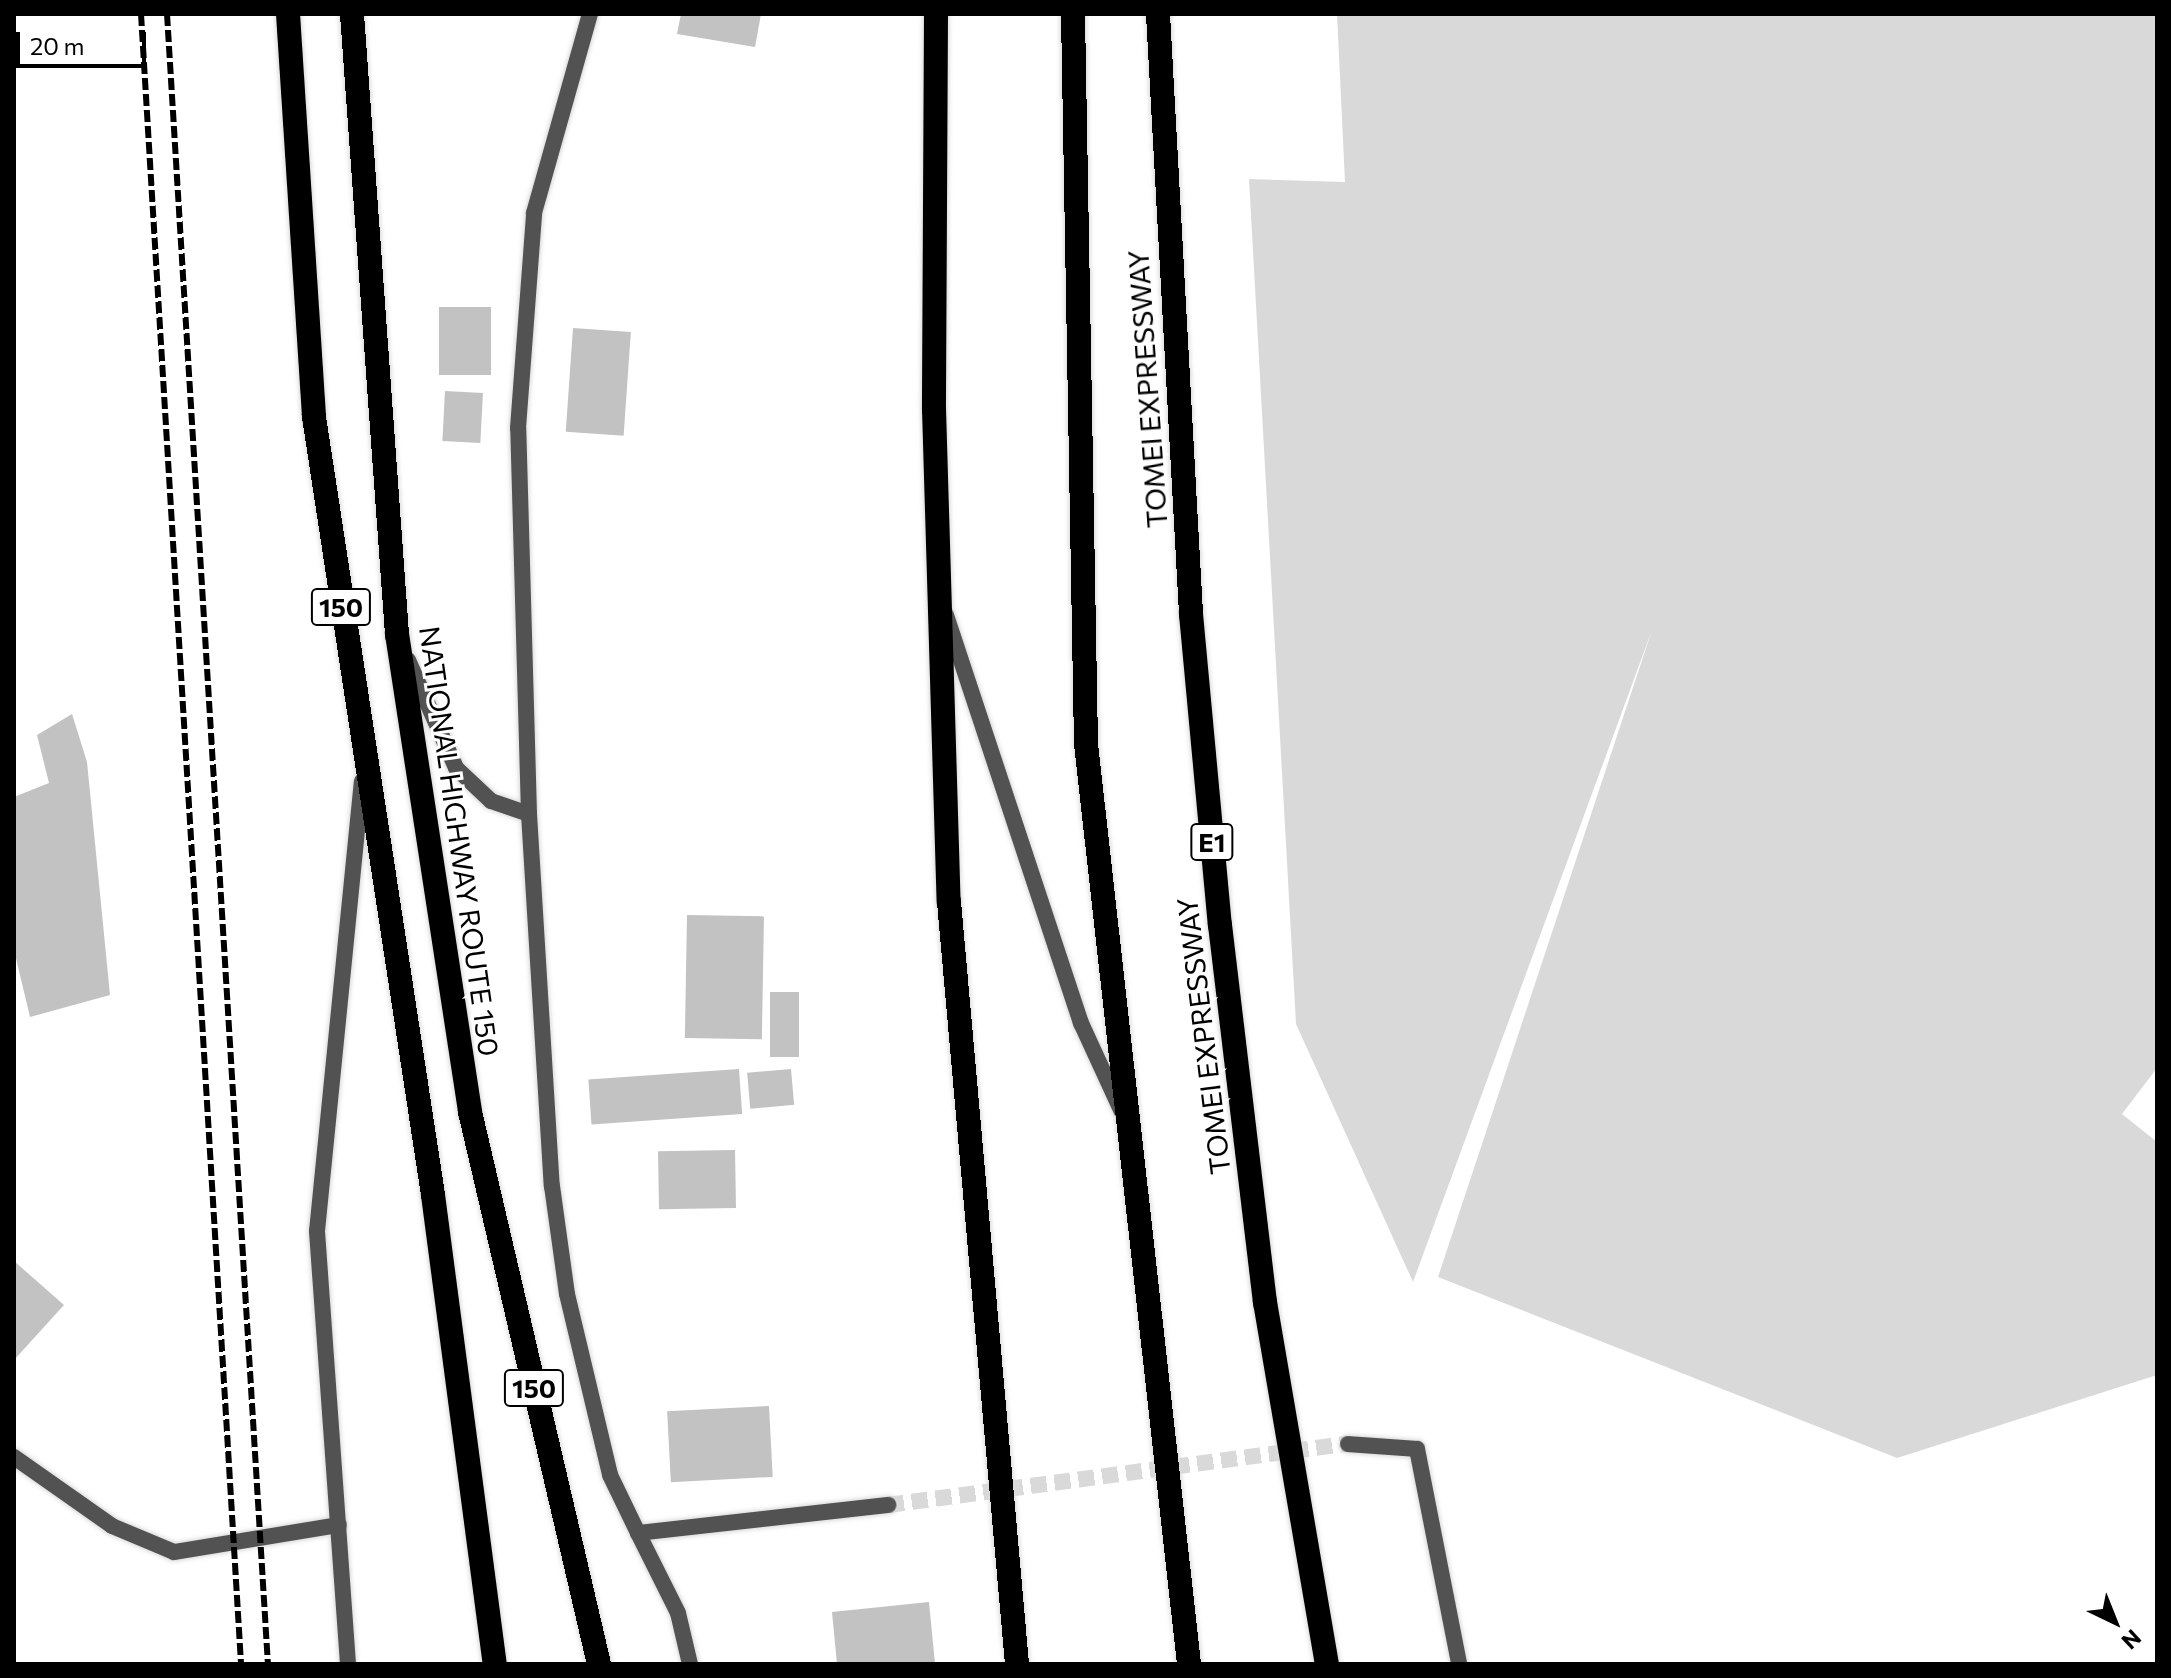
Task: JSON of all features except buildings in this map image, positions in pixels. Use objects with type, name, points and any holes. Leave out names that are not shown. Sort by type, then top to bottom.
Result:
[{"type":"highway","name":"150","points":[[288,14],[314,417],[364,762],[433,1195],[495,1664]]},
{"type":"highway","name":"NATIONAL HIGHWAY ROUTE 150","points":[[352,14],[397,634],[470,1112],[599,1664]]},
{"type":"highway","points":[[936,14],[941,599],[949,902],[1017,1664]]},
{"type":"highway","points":[[1073,14],[1086,744],[1122,1111],[1189,1664]]},
{"type":"highway","name":"TOMEI EXPRESSWAY","points":[[1158,14],[1190,598],[1220,925],[1265,1302],[1327,1664]]},
{"type":"street","points":[[590,14],[534,213],[518,428],[529,814],[552,1186],[567,1294],[610,1475],[678,1613],[690,1664]]},
{"type":"street","points":[[941,599],[1081,1023],[1122,1111]]},
{"type":"street","points":[[397,634],[456,768],[491,801],[529,814]]},
{"type":"street","points":[[348,1664],[317,1231],[364,762]]},
{"type":"street","points":[[1348,1444],[1417,1449],[1459,1664]]},
{"type":"street","points":[[14,1457],[112,1526],[174,1552],[339,1525]]},
{"type":"street","points":[[638,1533],[888,1505]]},
{"type":"shaded area","points":[[1337,14],[2157,14],[2157,1068],[2122,1114],[2157,1142],[2157,1375],[1897,1458],[1438,1277],[1652,630],[1413,1282],[1296,1024],[1249,179],[1345,182]]},
{"type":"tunnel","points":[[888,1505],[1348,1444]]},
{"type":"railway","points":[[141,14],[241,1664]]},
{"type":"railway","points":[[167,14],[268,1664]]}]
